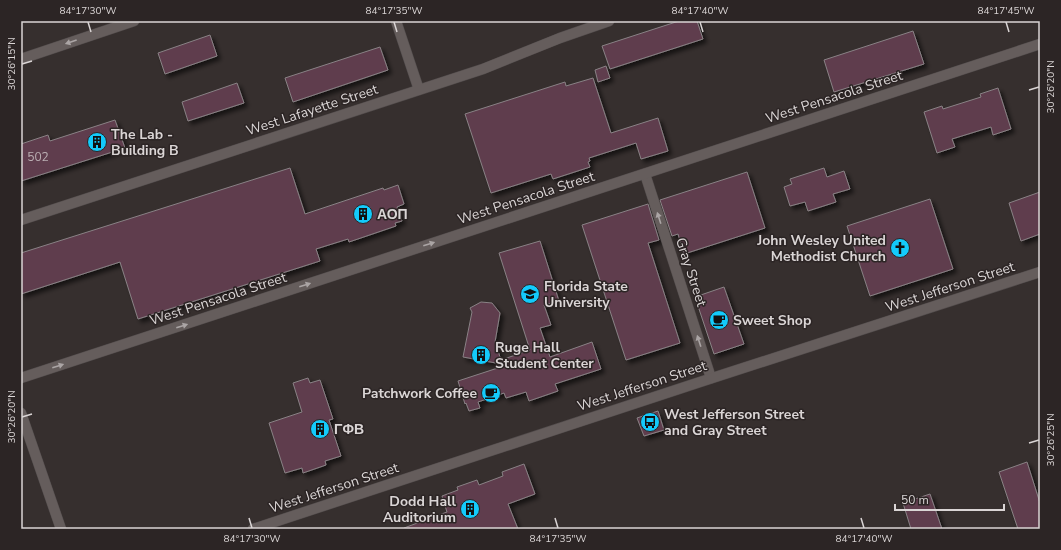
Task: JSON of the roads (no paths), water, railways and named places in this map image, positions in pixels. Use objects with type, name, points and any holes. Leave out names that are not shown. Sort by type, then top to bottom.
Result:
[{"type":"street","points":[[21,59],[134,21]]},
{"type":"street","points":[[396,21],[419,90]]},
{"type":"street","name":"West Lafayette Street","points":[[21,220],[483,69],[560,38],[608,21]]},
{"type":"street","name":"West Pensacola Street","points":[[21,378],[1040,44]]},
{"type":"street","name":"Gray Street","points":[[645,174],[711,378]]},
{"type":"street","name":"West Jefferson Street","points":[[253,529],[711,378],[1040,272]]},
{"type":"street","points":[[21,413],[61,529]]},
{"type":"place","name":"The Lab - Building B","points":[[97,142]]},
{"type":"place","name":"ΑΟΠ","points":[[363,214]]},
{"type":"place","name":"John Wesley United Methodist Church","points":[[900,248]]},
{"type":"place","name":"Florida State University","points":[[530,294]]},
{"type":"place","name":"Sweet Shop","points":[[719,320]]},
{"type":"place","name":"Ruge Hall Student Center","points":[[481,355]]},
{"type":"place","name":"Patchwork Coffee","points":[[491,393]]},
{"type":"place","name":"West Jefferson Street and Gray Street","points":[[650,422]]},
{"type":"place","name":"ΓΦΒ","points":[[320,429]]},
{"type":"place","name":"Dodd Hall Auditorium","points":[[470,509]]}]
